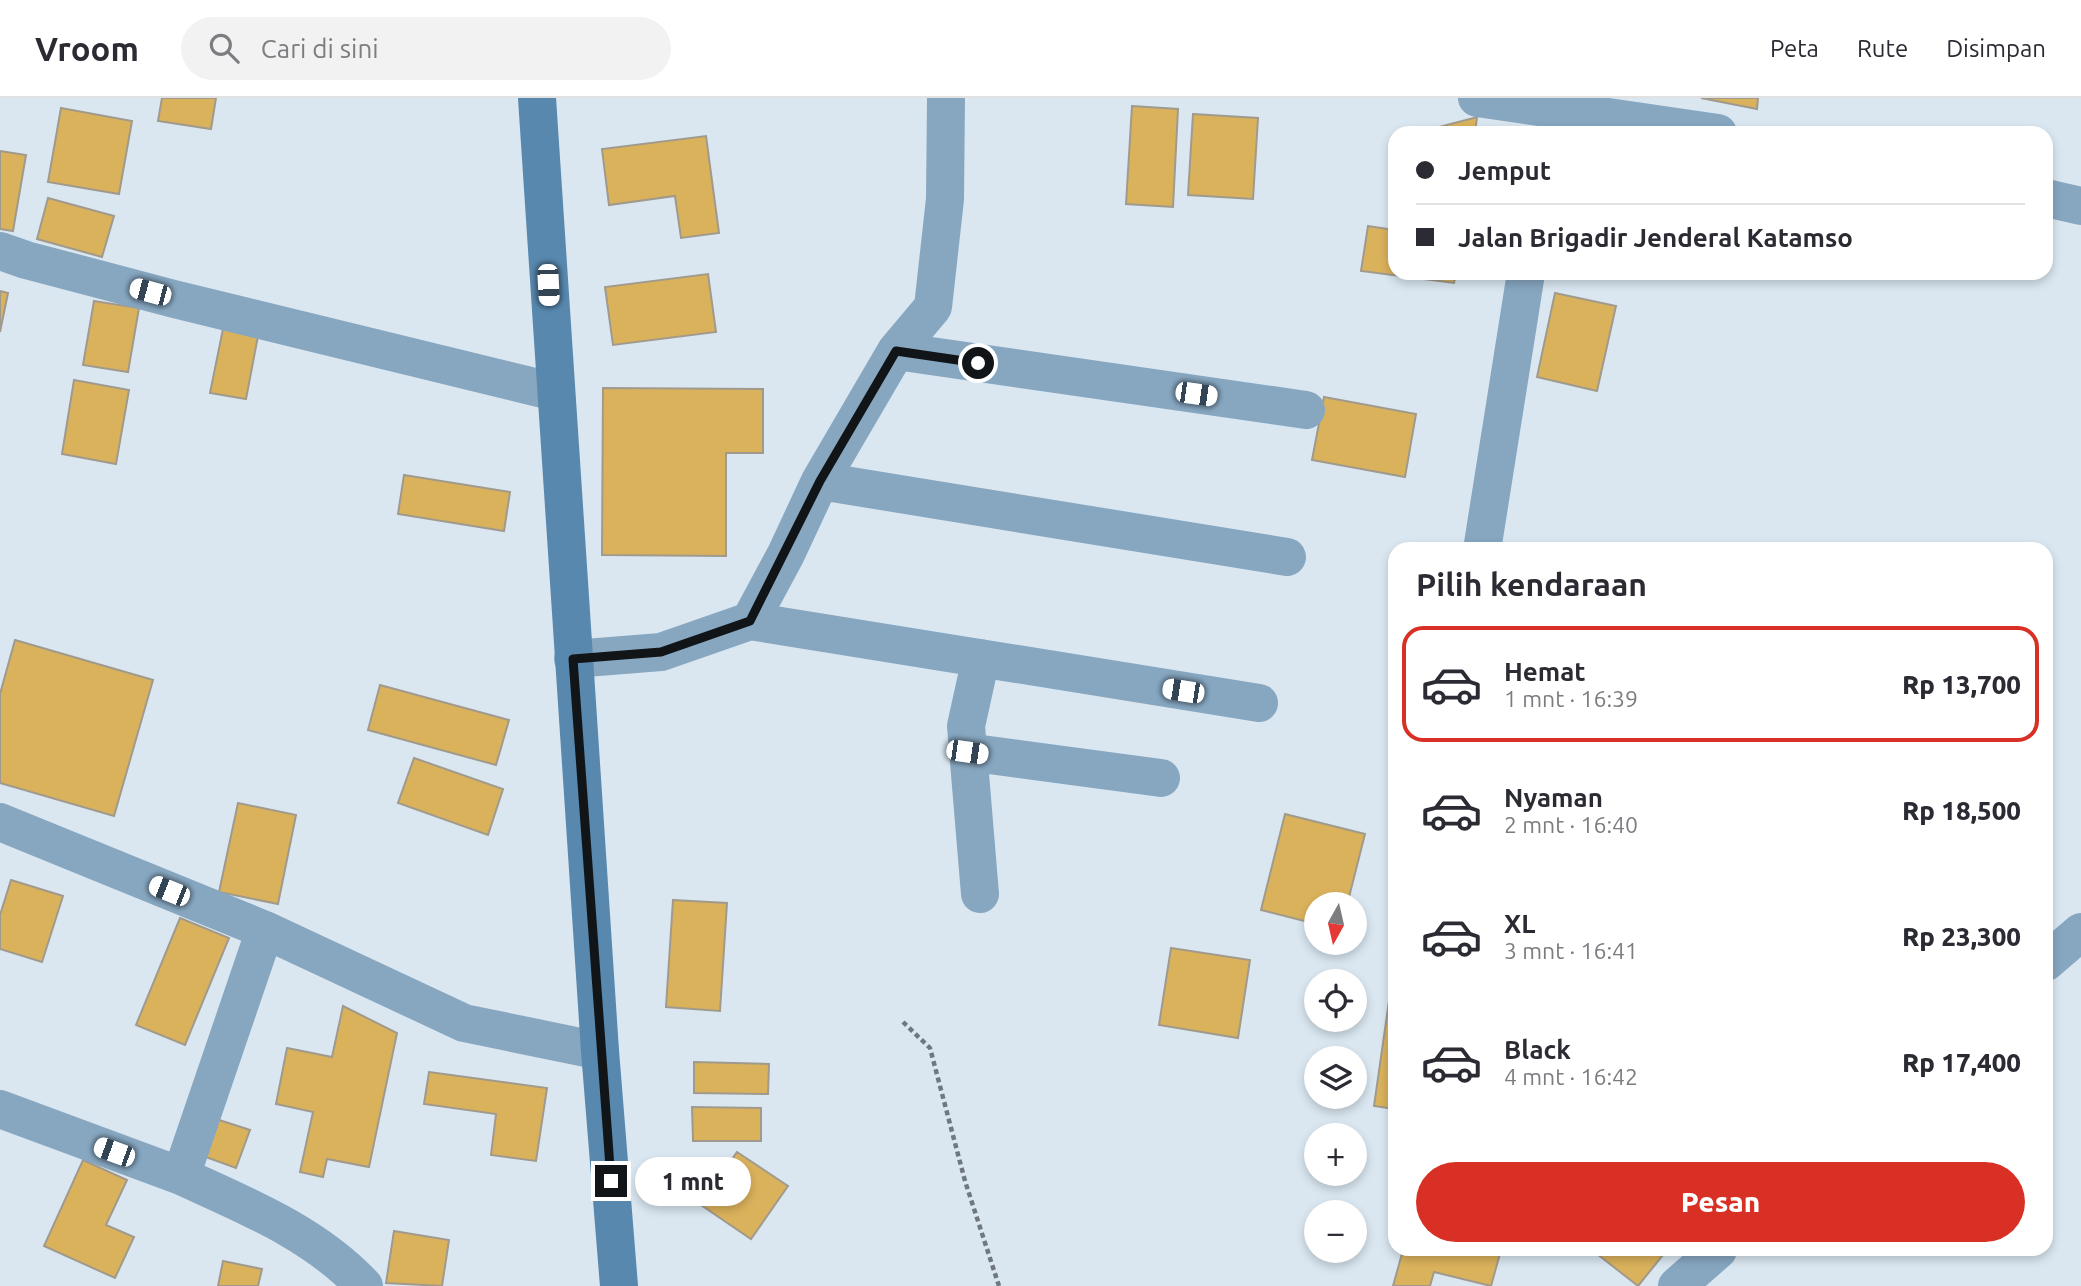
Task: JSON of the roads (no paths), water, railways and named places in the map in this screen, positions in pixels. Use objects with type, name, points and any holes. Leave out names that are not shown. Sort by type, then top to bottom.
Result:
[{"type":"main road","points":[[537,98],[600,1051],[619,1286]]},
{"type":"street","points":[[750,621],[820,481],[896,351],[933,307],[945,200],[946,98]]},
{"type":"street","points":[[1477,98],[1550,114],[1656,126]]},
{"type":"street","points":[[2053,200],[2081,206]]},
{"type":"street","points":[[0,251],[174,299],[555,392]]},
{"type":"street","points":[[1483,542],[1524,280]]},
{"type":"street","points":[[896,351],[1306,410]]},
{"type":"street","points":[[820,481],[1287,557]]},
{"type":"street","points":[[573,659],[661,652],[750,621],[1259,703]]},
{"type":"street","points":[[980,894],[965,726],[981,658]]},
{"type":"street","points":[[967,752],[1161,778]]},
{"type":"street","points":[[0,822],[265,930],[464,1023],[600,1051]]},
{"type":"street","points":[[181,1176],[265,930]]},
{"type":"street","points":[[2053,956],[2081,932]]},
{"type":"street","points":[[0,1109],[181,1176],[280,1221],[340,1261],[364,1286]]},
{"type":"street","points":[[1677,1286],[1711,1256]]}]
